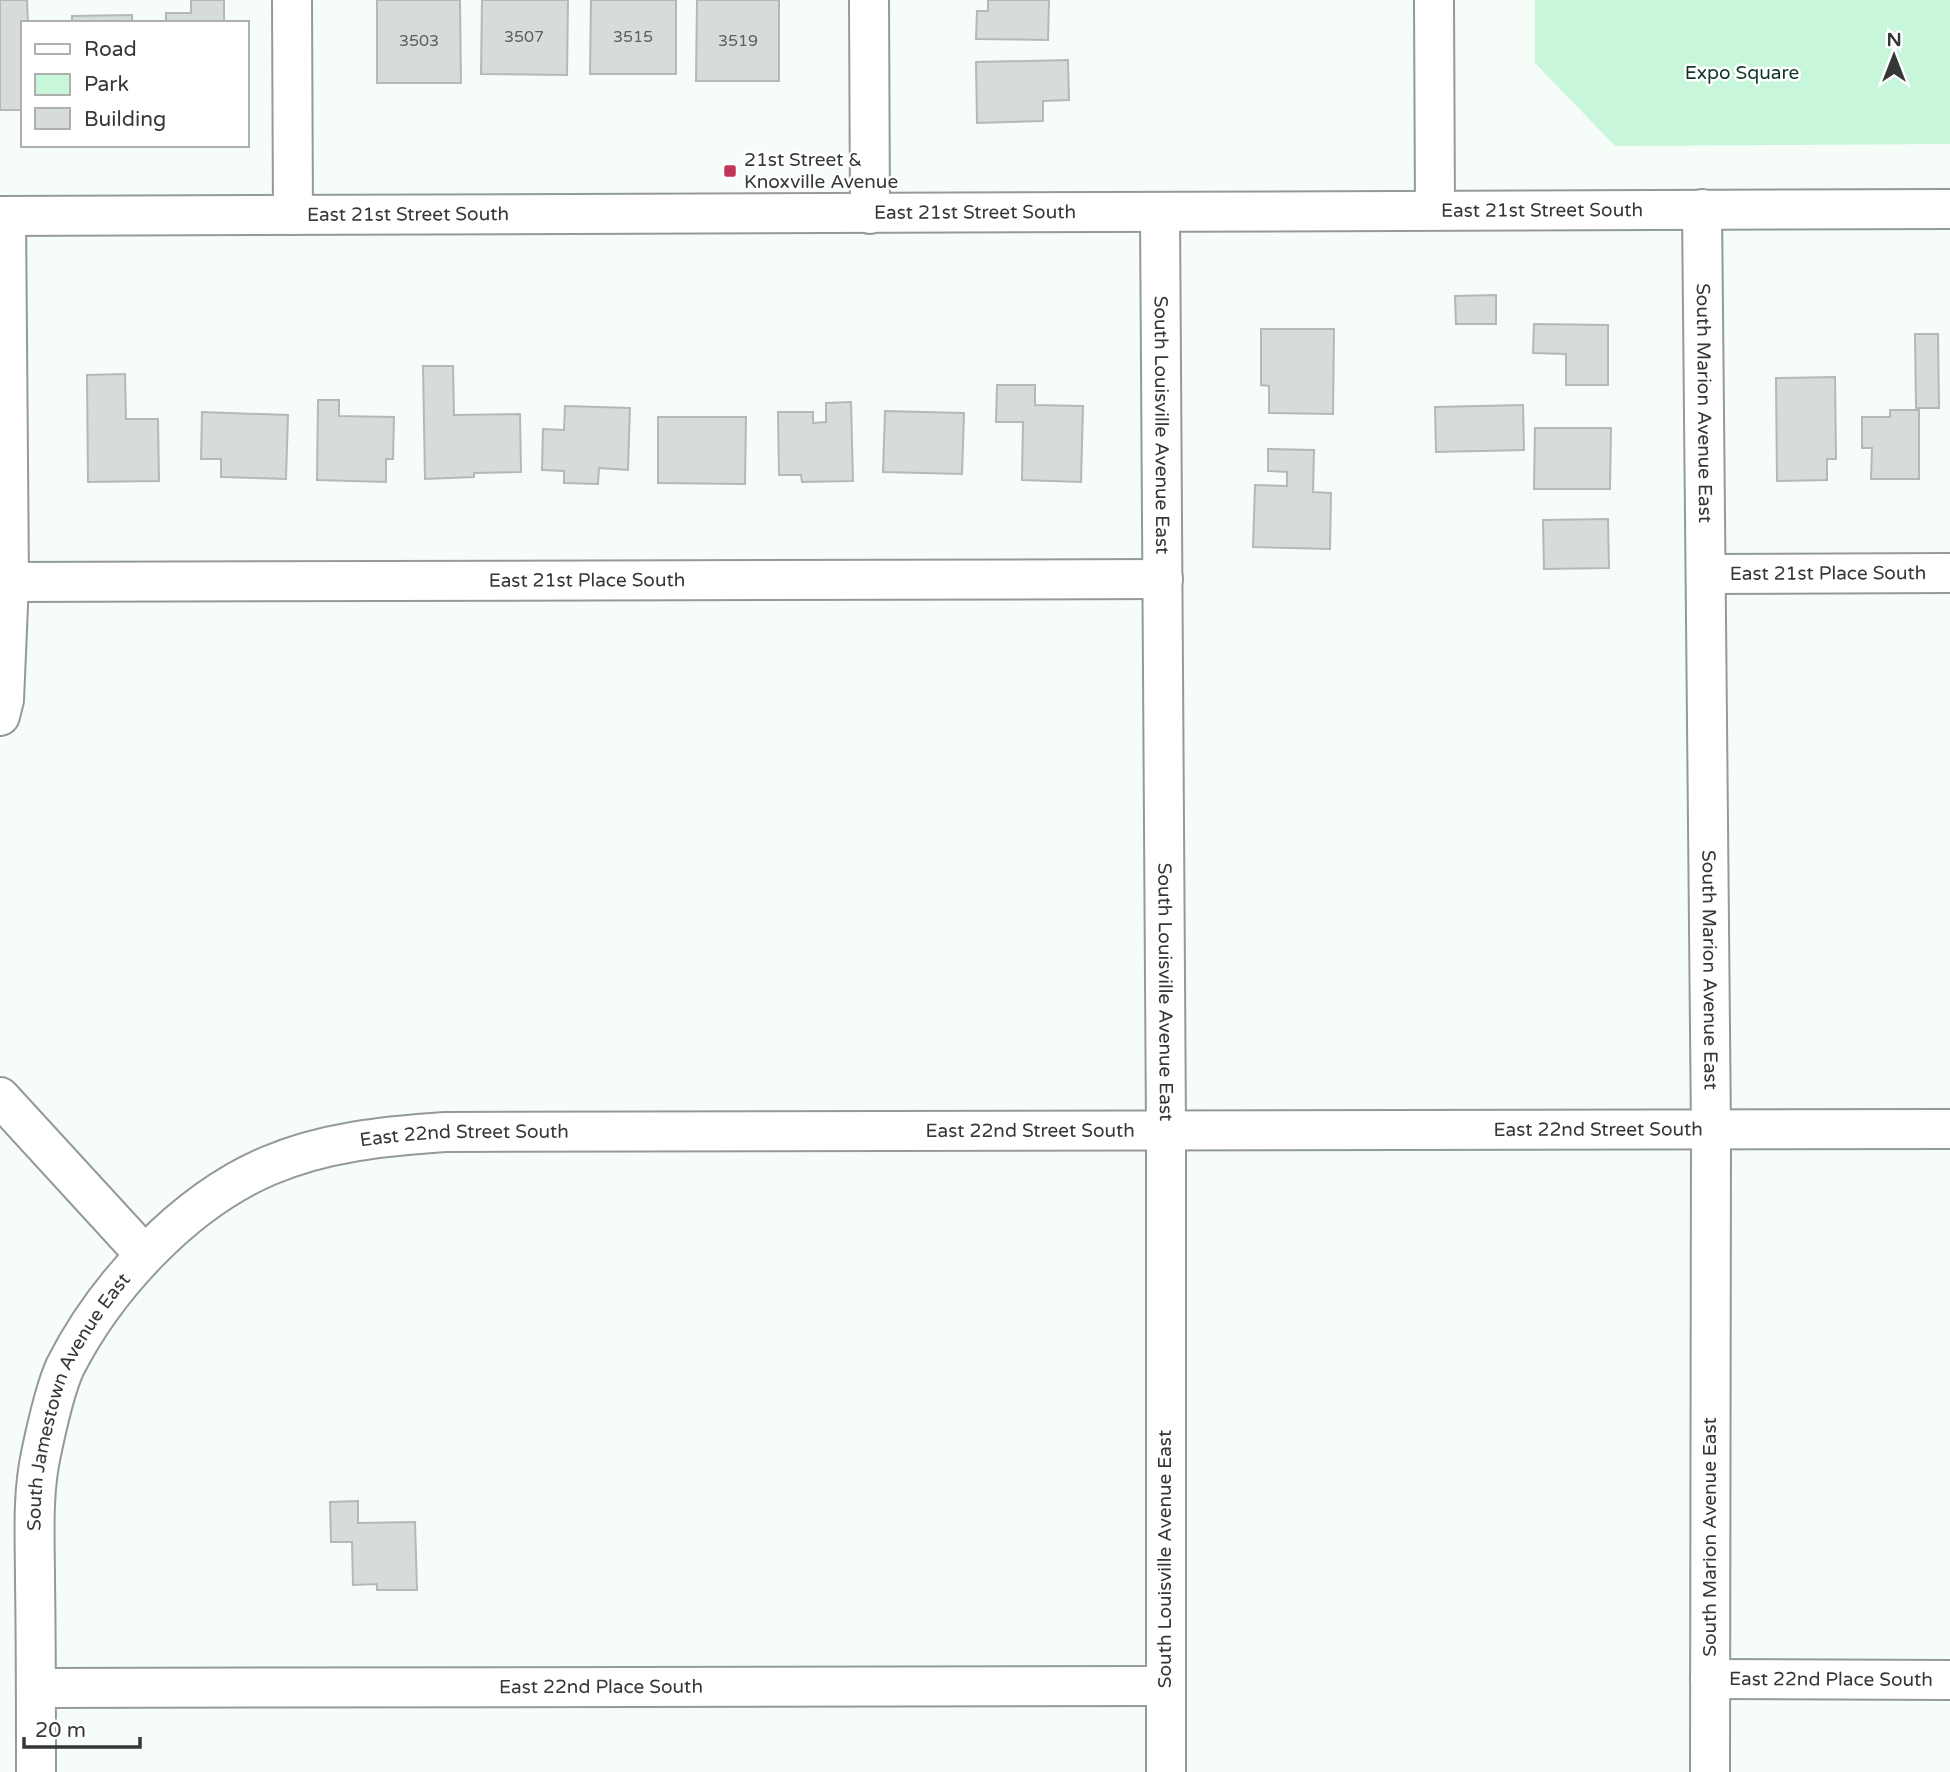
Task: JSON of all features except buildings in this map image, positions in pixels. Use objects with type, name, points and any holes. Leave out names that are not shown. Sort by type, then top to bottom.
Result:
[{"type":"street","points":[[292,0],[293,215]]},
{"type":"street","points":[[869,0],[870,214]]},
{"type":"street","points":[[1434,0],[1435,210]]},
{"type":"street","name":"South Marion Avenue East","points":[[1702,209],[1711,1131],[1710,1772]]},
{"type":"street","name":"East 21st Street South","points":[[3,216],[1950,209]]},
{"type":"street","name":"South Louisville Avenue East","points":[[1160,213],[1166,1131],[1166,1772]]},
{"type":"street","points":[[0,716],[5,687],[9,582],[3,216]]},
{"type":"street","name":"East 21st Place South","points":[[1707,574],[1950,573]]},
{"type":"street","name":"East 21st Place South","points":[[9,582],[1163,579]]},
{"type":"street","name":"South Jamestown Avenue East","points":[[0,1097],[144,1254],[106,1302],[64,1370],[40,1456],[35,1513],[36,1772]]},
{"type":"street","name":"East 22nd Street South","points":[[144,1254],[215,1195],[268,1166],[325,1147],[382,1136],[445,1132],[1950,1129]]},
{"type":"street","name":"East 22nd Place South","points":[[1710,1679],[1950,1680]]},
{"type":"street","name":"East 22nd Place South","points":[[36,1688],[1165,1686]]},
{"type":"green space","name":"Expo Square","points":[[1535,0],[1950,0],[1950,144],[1615,146],[1535,63]]},
{"type":"place","name":"21st Street & Knoxville Avenue","points":[[730,171]]}]
